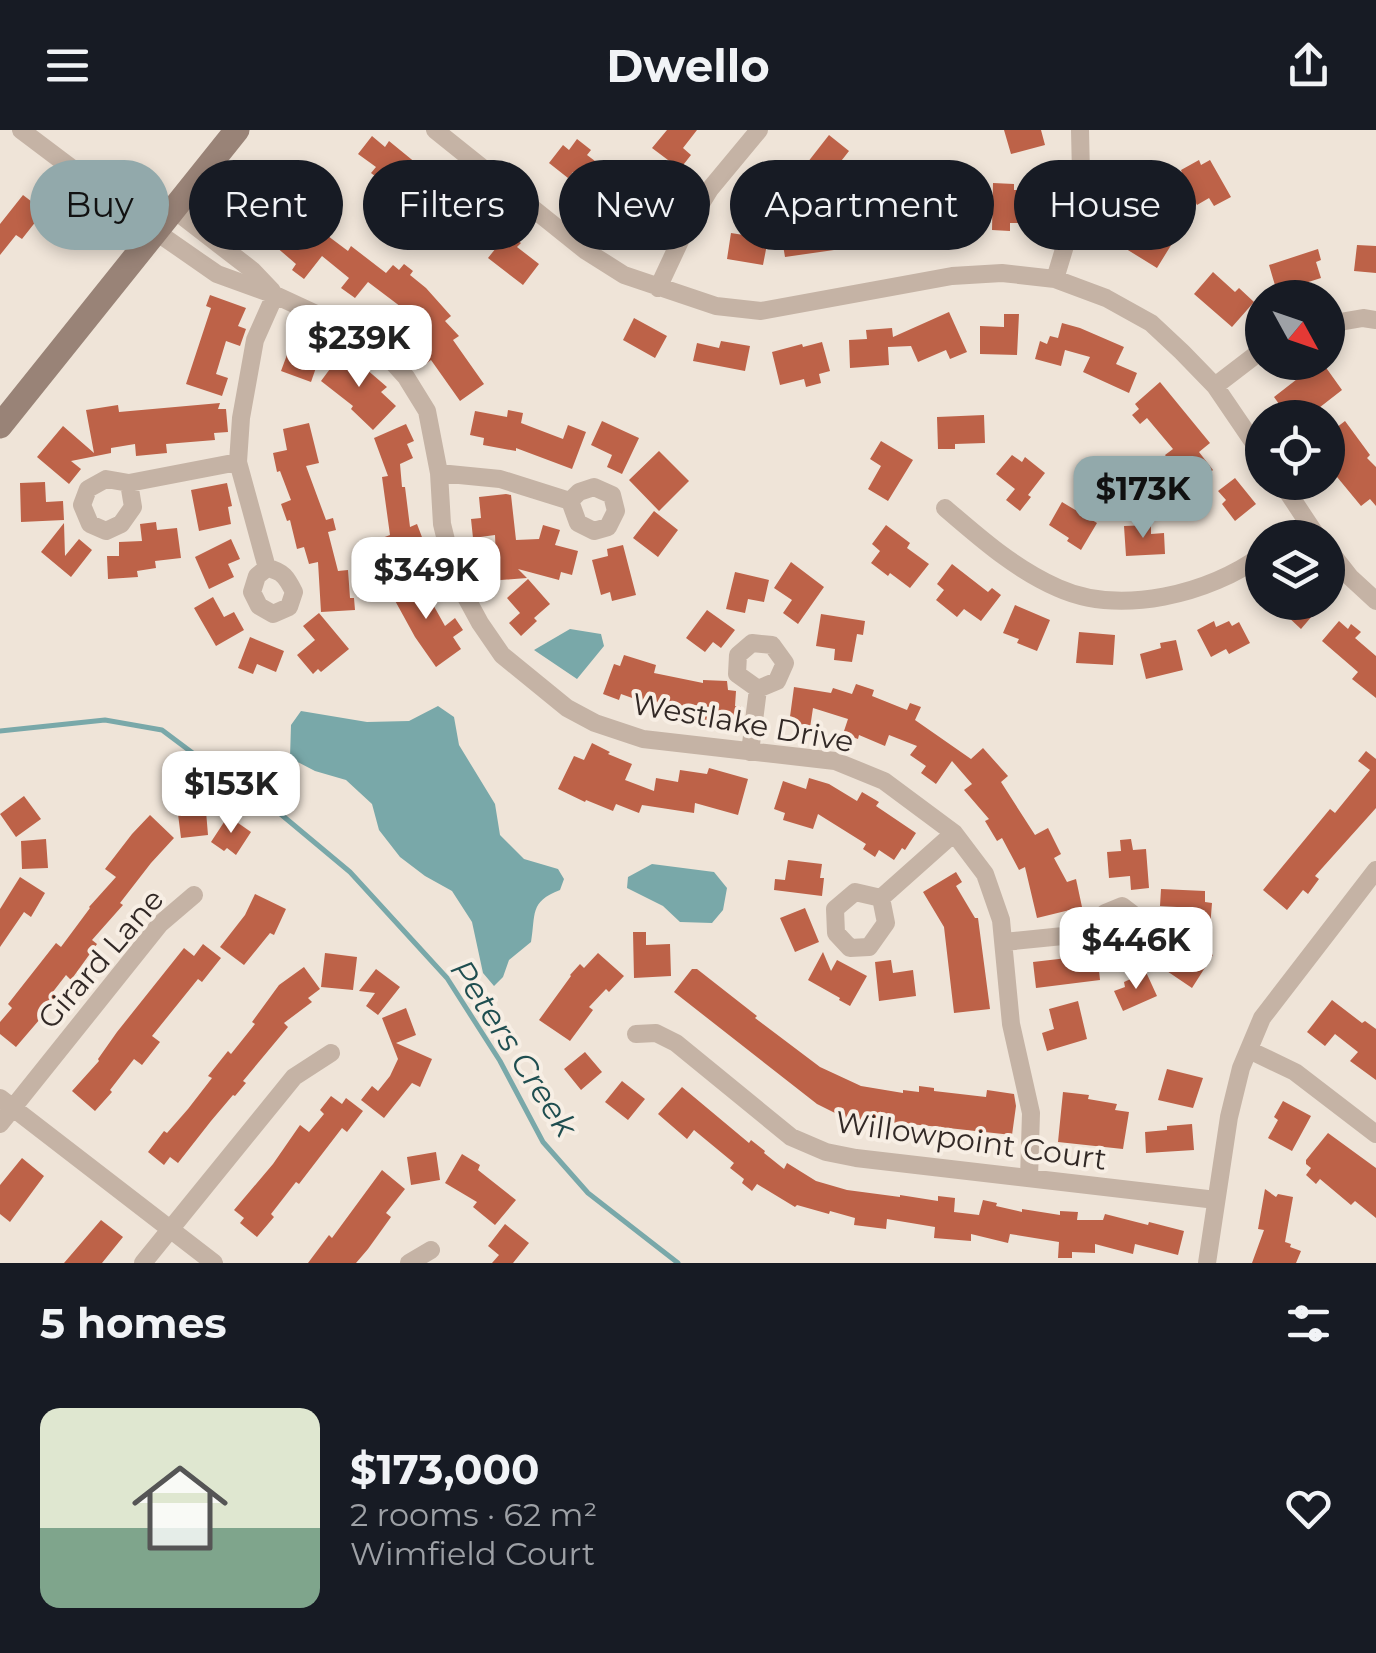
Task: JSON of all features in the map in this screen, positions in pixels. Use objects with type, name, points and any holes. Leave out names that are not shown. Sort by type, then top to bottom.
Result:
[{"type":"street","name":"Westlake Drive","points":[[21,130],[61,160]]},
{"type":"street","points":[[169,213],[237,130]]},
{"type":"street","points":[[435,130],[586,251],[624,276],[716,306],[761,311],[952,276],[1002,273],[1055,279],[1106,298],[1151,323],[1215,386],[1245,429]]},
{"type":"street","points":[[658,288],[702,201],[758,130]]},
{"type":"street","points":[[1055,279],[1074,216],[1081,174],[1080,130]]},
{"type":"street","name":"Westlake Drive","points":[[173,208],[252,270],[275,295]]},
{"type":"street","name":"Westlake Drive","points":[[169,240],[217,274],[275,295],[378,346],[406,378],[427,410],[439,473],[442,524],[455,577],[502,655],[567,708],[595,723],[643,739],[835,761],[884,780],[954,833],[984,874],[1002,920],[1012,1024],[1031,1113],[1029,1178]]},
{"type":"street","points":[[0,426],[139,250]]},
{"type":"street","points":[[267,568],[238,462],[241,418],[256,340],[275,295]]},
{"type":"street","points":[[1345,321],[1376,320]]},
{"type":"street","points":[[1215,386],[1245,363]]},
{"type":"street","points":[[129,483],[238,462]]},
{"type":"street","points":[[439,473],[500,480],[570,502]]},
{"type":"street","points":[[946,508],[1017,566],[1062,590],[1108,600],[1153,599],[1202,588],[1245,567]]},
{"type":"street","points":[[1345,571],[1376,601]]},
{"type":"street","points":[[750,752],[758,689]]},
{"type":"street","points":[[881,898],[954,833]]},
{"type":"street","points":[[1207,1263],[1229,1118],[1242,1068],[1262,1018],[1376,870]]},
{"type":"street","name":"Girard Lane","points":[[0,1124],[6,1102],[160,924],[194,895]]},
{"type":"street","points":[[1004,942],[1093,933]]},
{"type":"street","name":"Willowpoint Court","points":[[636,1034],[656,1033],[676,1042],[791,1137],[826,1152],[1216,1200]]},
{"type":"street","points":[[1249,1050],[1295,1072],[1376,1134]]},
{"type":"street","points":[[143,1263],[294,1077],[331,1053]]},
{"type":"street","points":[[6,1102],[214,1263]]},
{"type":"street","points":[[409,1263],[431,1250]]},
{"type":"water","points":[[570,629],[601,634],[604,646],[577,679],[534,650]]},
{"type":"water","points":[[438,706],[454,717],[459,745],[495,804],[500,835],[524,859],[558,869],[564,879],[560,890],[539,904],[531,942],[509,960],[503,977],[494,986],[483,973],[472,922],[452,891],[400,857],[379,830],[372,804],[346,780],[290,758],[291,725],[301,711],[367,722],[409,721]]},
{"type":"water","points":[[652,864],[714,872],[727,888],[723,910],[712,923],[680,922],[663,906],[627,888],[628,877]]},
{"type":"building","points":[[667,130],[697,130],[683,148],[691,155],[687,160],[668,160],[652,148]]},
{"type":"building","points":[[1004,130],[1041,130],[1045,145],[1011,154]]},
{"type":"building","points":[[829,135],[849,151],[842,160],[809,160]]},
{"type":"building","points":[[372,136],[385,147],[389,141],[412,160],[366,160],[358,154]]},
{"type":"building","points":[[577,139],[591,150],[587,155],[594,160],[559,160],[559,171],[549,163],[563,145],[569,150]]},
{"type":"building","points":[[1199,160],[1201,165],[1210,160],[1231,197],[1214,206],[1209,198],[1197,205]]},
{"type":"building","points":[[994,183],[1014,184],[1014,223],[1010,223],[1010,231],[994,230]]},
{"type":"building","points":[[23,195],[30,200],[30,229],[22,239],[16,235],[0,255],[0,224]]},
{"type":"building","points":[[730,240],[730,250],[766,250],[763,265],[727,259]]},
{"type":"building","points":[[1357,245],[1376,246],[1376,273],[1354,271]]},
{"type":"building","points":[[351,246],[386,273],[393,265],[399,270],[404,264],[451,316],[445,321],[459,336],[453,340],[484,384],[460,401],[431,360],[427,363],[416,350],[429,338],[414,321],[417,319],[368,282],[355,298],[341,288],[349,278],[322,256],[304,279],[292,270],[296,264],[280,250],[343,247],[348,251]]},
{"type":"building","points":[[1318,249],[1321,260],[1316,262],[1321,278],[1273,280],[1269,265]]},
{"type":"building","points":[[494,250],[521,250],[539,264],[523,285],[488,258]]},
{"type":"building","points":[[784,250],[834,250],[785,257]]},
{"type":"building","points":[[1128,250],[1168,250],[1157,268]]},
{"type":"building","points":[[1213,272],[1235,292],[1239,288],[1245,294],[1245,312],[1232,327],[1194,294]]},
{"type":"building","points":[[210,295],[246,308],[238,326],[246,329],[240,346],[226,341],[216,374],[228,378],[222,396],[186,384],[211,308],[206,306]]},
{"type":"building","points":[[949,312],[967,352],[950,359],[946,350],[918,362],[911,346],[888,347],[889,365],[850,368],[849,340],[867,339],[866,330],[892,328],[893,337]]},
{"type":"building","points":[[1004,314],[1019,314],[1017,355],[980,354],[980,326],[1004,327]]},
{"type":"building","points":[[634,318],[667,336],[655,358],[623,340]]},
{"type":"building","points":[[1062,323],[1124,347],[1116,364],[1137,373],[1129,393],[1083,372],[1090,357],[1065,350],[1061,366],[1035,359],[1040,341],[1047,344],[1050,336],[1058,338]]},
{"type":"building","points":[[310,333],[326,339],[311,382],[281,371],[294,336],[307,341]]},
{"type":"building","points":[[721,341],[750,346],[745,371],[693,361],[697,343],[719,348]]},
{"type":"building","points":[[822,342],[830,371],[819,374],[821,383],[806,387],[804,379],[780,385],[772,352]]},
{"type":"building","points":[[344,350],[387,387],[381,392],[396,406],[373,430],[351,409],[353,406],[321,381]]},
{"type":"building","points":[[1296,380],[1335,380],[1342,390],[1329,400],[1274,397]]},
{"type":"building","points":[[1160,382],[1210,443],[1199,452],[1213,470],[1190,488],[1165,455],[1173,449],[1147,418],[1140,424],[1132,415],[1139,409],[1135,404]]},
{"type":"building","points":[[220,403],[218,409],[226,409],[228,432],[214,433],[215,440],[166,444],[167,453],[136,456],[135,444],[111,448],[111,453],[71,461],[81,469],[69,484],[37,457],[63,426],[94,453],[86,410],[118,405],[119,412]]},
{"type":"building","points":[[508,410],[523,413],[521,423],[563,439],[568,425],[586,432],[572,469],[516,448],[483,445],[484,438],[470,435],[475,411],[507,417]]},
{"type":"building","points":[[984,415],[985,443],[938,449],[937,417]]},
{"type":"building","points":[[602,421],[639,438],[622,474],[607,467],[612,455],[591,445]]},
{"type":"building","points":[[1345,421],[1376,467],[1376,506],[1370,499],[1361,506],[1345,487]]},
{"type":"building","points":[[309,423],[319,463],[306,466],[326,520],[333,518],[336,530],[328,532],[338,571],[348,570],[355,610],[321,612],[318,562],[309,564],[304,547],[297,549],[290,520],[287,521],[281,504],[291,500],[280,471],[277,472],[273,453],[287,450],[283,429]]},
{"type":"building","points":[[406,424],[414,441],[407,444],[413,458],[400,464],[402,487],[410,527],[417,524],[428,553],[393,566],[382,538],[390,535],[382,477],[388,476],[374,438]]},
{"type":"building","points":[[881,441],[913,460],[888,501],[868,489],[881,466],[870,459]]},
{"type":"building","points":[[659,451],[689,481],[659,511],[629,480]]},
{"type":"building","points":[[1012,455],[1022,462],[1025,457],[1045,473],[1020,511],[1006,500],[1015,489],[996,474]]},
{"type":"building","points":[[1235,478],[1245,490],[1245,500],[1256,504],[1235,521],[1218,491]]},
{"type":"building","points":[[45,482],[46,502],[63,501],[64,520],[21,522],[20,483]]},
{"type":"building","points":[[227,483],[231,524],[199,531],[191,490]]},
{"type":"building","points":[[511,495],[516,540],[539,539],[543,525],[560,530],[555,545],[578,551],[572,575],[561,572],[559,580],[518,569],[527,578],[489,581],[488,561],[496,560],[495,535],[473,538],[471,519],[481,518],[479,497]]},
{"type":"building","points":[[1062,502],[1097,523],[1081,550],[1049,525]]},
{"type":"building","points":[[654,511],[678,530],[658,557],[633,538]]},
{"type":"building","points":[[156,522],[157,530],[177,528],[181,558],[155,561],[156,568],[137,571],[138,577],[108,579],[107,556],[119,556],[119,542],[142,541],[140,524]]},
{"type":"building","points":[[64,523],[65,556],[79,539],[92,550],[71,577],[41,552]]},
{"type":"building","points":[[886,525],[929,564],[910,588],[871,563],[880,551],[872,544]]},
{"type":"building","points":[[1151,525],[1151,534],[1164,533],[1165,554],[1126,556],[1124,526]]},
{"type":"building","points":[[231,539],[240,559],[228,564],[234,577],[209,589],[195,557]]},
{"type":"building","points":[[623,545],[636,595],[612,601],[610,592],[601,595],[592,560],[608,556],[607,549]]},
{"type":"building","points":[[791,562],[824,587],[798,624],[783,613],[792,600],[774,588]]},
{"type":"building","points":[[952,564],[988,592],[992,588],[1001,595],[981,621],[964,609],[957,617],[936,600],[944,590],[937,584]]},
{"type":"building","points":[[735,572],[769,580],[764,602],[748,599],[745,613],[726,609]]},
{"type":"building","points":[[405,576],[417,597],[426,592],[445,626],[455,618],[463,630],[453,637],[461,649],[436,667],[387,586]]},
{"type":"building","points":[[528,579],[550,604],[521,636],[509,623],[520,613],[507,598]]},
{"type":"building","points":[[213,597],[224,617],[234,612],[244,630],[216,646],[194,608]]},
{"type":"building","points":[[1015,605],[1050,620],[1037,651],[1003,633]]},
{"type":"building","points":[[707,610],[735,630],[721,648],[713,642],[705,652],[686,638]]},
{"type":"building","points":[[319,613],[349,649],[313,674],[297,655],[315,640],[303,626]]},
{"type":"building","points":[[821,614],[865,621],[863,635],[857,634],[852,662],[834,660],[835,649],[816,646]]},
{"type":"building","points":[[1291,620],[1309,620],[1301,629]]},
{"type":"building","points":[[1214,621],[1216,627],[1229,621],[1232,626],[1239,622],[1250,643],[1229,654],[1226,649],[1211,657],[1197,630]]},
{"type":"building","points":[[1339,621],[1348,629],[1351,624],[1361,632],[1355,638],[1376,656],[1376,698],[1352,679],[1358,672],[1322,641]]},
{"type":"building","points":[[1079,632],[1115,635],[1113,665],[1076,663]]},
{"type":"building","points":[[250,637],[284,651],[276,672],[257,664],[253,674],[238,668]]},
{"type":"building","points":[[1176,640],[1183,670],[1146,679],[1140,654],[1161,648],[1160,643]]},
{"type":"building","points":[[624,655],[656,665],[654,673],[703,683],[727,681],[728,690],[736,691],[735,706],[741,706],[741,724],[699,723],[651,713],[652,705],[621,694],[619,700],[603,694],[614,664],[620,666]]},
{"type":"building","points":[[856,684],[874,690],[872,696],[907,710],[910,703],[921,707],[915,720],[971,759],[983,748],[1008,776],[1001,782],[1035,835],[1048,828],[1061,854],[1054,858],[1067,882],[1076,879],[1082,907],[1037,918],[1025,867],[1019,870],[1002,838],[997,841],[985,821],[989,819],[964,790],[972,784],[952,761],[936,784],[921,773],[926,766],[910,755],[917,746],[889,735],[885,746],[859,735],[858,739],[843,734],[848,719],[813,708],[810,728],[789,724],[794,687],[831,693],[833,688],[852,694]]},
{"type":"building","points":[[592,743],[632,764],[625,780],[654,791],[656,778],[678,782],[680,770],[707,774],[709,768],[748,779],[738,815],[695,803],[694,813],[642,805],[639,813],[616,804],[613,811],[558,789],[574,756],[584,760]]},
{"type":"building","points":[[1366,751],[1376,759],[1376,808],[1315,876],[1319,879],[1308,894],[1303,890],[1287,910],[1263,890],[1330,809],[1335,813],[1370,770],[1358,761]]},
{"type":"building","points":[[809,778],[829,784],[857,801],[862,792],[916,833],[894,860],[879,850],[875,857],[863,849],[866,844],[818,814],[813,829],[783,820],[785,813],[774,809],[783,781],[806,789]]},
{"type":"building","points":[[24,796],[41,819],[16,837],[0,814]]},
{"type":"building","points":[[206,811],[208,835],[181,838],[178,814]]},
{"type":"building","points":[[150,815],[174,838],[92,940],[97,944],[71,980],[66,975],[52,993],[58,998],[16,1047],[0,1034],[0,1022],[12,1008],[8,1004],[56,943],[61,947],[116,877],[105,869]]},
{"type":"building","points":[[228,816],[251,832],[236,855],[211,842]]},
{"type":"building","points":[[46,839],[48,868],[22,869],[21,841]]},
{"type":"building","points":[[1131,839],[1133,850],[1146,849],[1149,888],[1131,890],[1130,876],[1109,878],[1107,852],[1121,851],[1120,840]]},
{"type":"building","points":[[788,860],[822,864],[822,896],[774,890],[775,879],[785,880]]},
{"type":"building","points":[[956,872],[962,882],[956,886],[978,918],[990,1009],[954,1013],[944,927],[923,892]]},
{"type":"building","points":[[20,877],[45,893],[31,917],[24,912],[0,947],[0,909]]},
{"type":"building","points":[[1161,889],[1205,891],[1205,902],[1212,903],[1210,928],[1176,926],[1177,907],[1160,906]]},
{"type":"building","points":[[255,894],[286,909],[274,935],[270,933],[244,965],[220,947],[245,915]]},
{"type":"building","points":[[805,908],[819,942],[795,952],[780,918]]},
{"type":"building","points":[[633,932],[646,932],[646,945],[670,944],[671,976],[634,978]]},
{"type":"building","points":[[1186,938],[1213,955],[1192,988],[1158,965],[1168,949],[1175,954]]},
{"type":"building","points":[[203,944],[221,958],[202,982],[198,979],[152,1036],[160,1042],[142,1065],[134,1059],[95,1111],[72,1091],[184,948],[194,956]]},
{"type":"building","points":[[823,952],[831,971],[837,960],[867,976],[850,1006],[808,980]]},
{"type":"building","points":[[325,953],[357,957],[353,990],[321,987]]},
{"type":"building","points":[[598,953],[624,976],[589,1007],[593,1010],[570,1041],[539,1020],[570,975],[580,964],[584,968]]},
{"type":"building","points":[[1093,955],[1098,961],[1100,980],[1036,988],[1033,962]]},
{"type":"building","points":[[891,960],[893,973],[913,970],[916,996],[879,1001],[875,962]]},
{"type":"building","points":[[304,967],[320,989],[308,998],[312,1002],[284,1023],[288,1027],[243,1081],[246,1083],[178,1163],[170,1157],[164,1165],[148,1152],[188,1109],[228,1051],[231,1054],[255,1024],[252,1022],[279,985]]},
{"type":"building","points":[[376,969],[400,987],[378,1015],[366,1006],[375,993],[359,991]]},
{"type":"building","points":[[692,969],[697,969],[820,1067],[861,1086],[903,1093],[919,1092],[919,1086],[986,1097],[987,1090],[1014,1094],[1012,1135],[845,1118],[817,1104],[674,992]]},
{"type":"building","points":[[1146,972],[1157,996],[1123,1011],[1114,991]]},
{"type":"building","points":[[1332,1000],[1376,1029],[1376,1080],[1350,1061],[1358,1052],[1335,1034],[1325,1046],[1307,1032]]},
{"type":"building","points":[[1078,1001],[1087,1039],[1047,1051],[1042,1033],[1054,1029],[1049,1009]]},
{"type":"building","points":[[406,1008],[416,1035],[396,1043],[432,1059],[420,1087],[412,1083],[384,1118],[361,1100],[372,1086],[378,1091],[398,1059],[382,1018]]},
{"type":"building","points":[[585,1052],[602,1072],[581,1090],[564,1069]]},
{"type":"building","points":[[1167,1069],[1203,1078],[1193,1108],[1158,1100]]},
{"type":"building","points":[[622,1081],[645,1099],[628,1120],[605,1102]]},
{"type":"building","points":[[682,1087],[784,1169],[787,1163],[816,1181],[847,1190],[900,1197],[938,1201],[938,1196],[955,1198],[954,1212],[979,1215],[983,1200],[1022,1212],[1078,1212],[1077,1220],[1103,1220],[1105,1214],[1148,1225],[1149,1222],[1184,1231],[1178,1255],[1135,1244],[1133,1254],[1095,1244],[1095,1253],[1072,1252],[1072,1258],[1058,1258],[1059,1242],[1010,1234],[1008,1243],[971,1234],[971,1241],[934,1238],[935,1227],[887,1219],[886,1229],[854,1225],[855,1218],[795,1207],[757,1184],[752,1191],[730,1168],[734,1163],[694,1130],[687,1139],[658,1114]]},
{"type":"building","points":[[1063,1092],[1089,1095],[1088,1099],[1117,1104],[1115,1110],[1129,1112],[1123,1149],[1058,1142]]},
{"type":"building","points":[[331,1096],[342,1104],[346,1098],[363,1111],[347,1132],[342,1128],[299,1184],[296,1182],[257,1237],[240,1223],[244,1218],[234,1210],[300,1125],[309,1132],[324,1114],[320,1110]]},
{"type":"building","points":[[1283,1101],[1311,1116],[1292,1151],[1268,1138]]},
{"type":"building","points":[[1192,1124],[1194,1150],[1146,1153],[1145,1132]]},
{"type":"building","points":[[1328,1133],[1376,1168],[1376,1218],[1355,1201],[1351,1205],[1320,1179],[1316,1184],[1306,1175],[1311,1168],[1306,1160]]},
{"type":"building","points":[[436,1152],[440,1180],[411,1185],[407,1157]]},
{"type":"building","points":[[462,1154],[480,1165],[478,1170],[516,1200],[495,1225],[473,1207],[477,1202],[445,1183]]},
{"type":"building","points":[[22,1158],[44,1176],[10,1222],[0,1214],[0,1185]]},
{"type":"building","points":[[382,1170],[405,1189],[386,1213],[391,1217],[368,1249],[356,1263],[308,1263],[329,1235],[332,1238]]},
{"type":"building","points":[[1265,1189],[1276,1197],[1293,1197],[1285,1242],[1301,1251],[1296,1263],[1252,1263],[1264,1230],[1258,1229]]},
{"type":"building","points":[[101,1220],[123,1237],[102,1263],[64,1263]]},
{"type":"building","points":[[505,1224],[529,1243],[513,1263],[492,1263],[499,1255],[488,1246]]},
{"type":"waterway","name":"Peters Creek","points":[[0,731],[105,720],[162,730],[259,796],[350,872],[447,978],[500,1061],[543,1142],[588,1193],[678,1263]]}]
